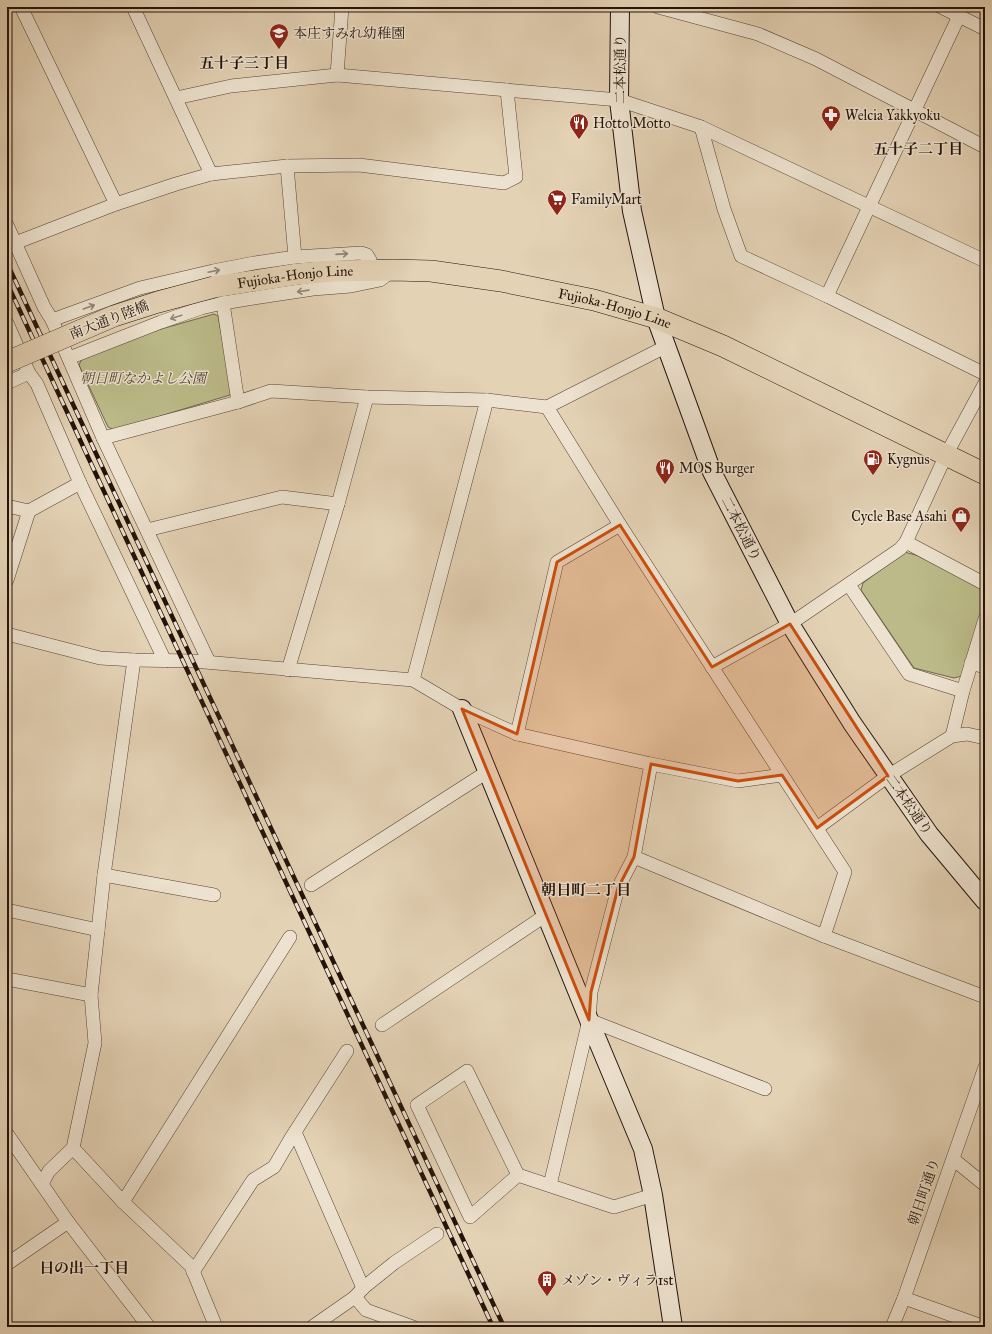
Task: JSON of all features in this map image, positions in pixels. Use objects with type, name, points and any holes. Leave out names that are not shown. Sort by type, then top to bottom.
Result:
[{"type":"main road","name":"Fujioka-Honjo Line","points":[[218,295],[298,274],[393,270],[431,271],[501,281],[594,300],[656,318],[723,346],[985,474]]},
{"type":"main road","name":"南大通り陸橋","points":[[7,362],[114,316],[158,302],[218,295]]},
{"type":"street","points":[[21,7],[116,204]]},
{"type":"street","points":[[133,7],[211,174]]},
{"type":"street","points":[[337,75],[342,7]]},
{"type":"street","name":"二本松通り","points":[[620,7],[619,100],[632,211],[656,318],[712,472],[790,624],[852,723],[929,834],[985,900]]},
{"type":"street","points":[[658,7],[758,34],[816,59],[985,147]]},
{"type":"street","points":[[941,7],[985,29]]},
{"type":"street","points":[[827,296],[868,206],[959,16]]},
{"type":"street","points":[[176,98],[231,86],[337,75],[619,100],[701,127],[985,261]]},
{"type":"street","points":[[15,243],[116,204],[211,174],[287,166],[359,165],[504,183],[516,177],[507,90]]},
{"type":"street","points":[[701,127],[724,209],[741,256],[827,296],[985,374]]},
{"type":"street","points":[[287,166],[295,257]]},
{"type":"street","points":[[7,225],[44,307],[52,320],[104,438],[210,662]]},
{"type":"street","points":[[52,320],[140,288],[254,263],[295,257],[361,253],[367,255],[370,260],[372,270]]},
{"type":"street","points":[[69,358],[161,322],[218,295],[352,286],[380,280],[393,270]]},
{"type":"street","points":[[218,295],[238,402]]},
{"type":"street","points":[[7,323],[10,338],[29,373],[37,384],[80,483],[165,661]]},
{"type":"street","points":[[104,438],[238,402],[271,391],[367,397],[487,400],[547,406],[667,346]]},
{"type":"street","points":[[7,383],[29,373]]},
{"type":"street","points":[[712,667],[790,624],[900,549],[906,542],[946,455],[985,383]]},
{"type":"street","points":[[288,670],[338,504],[367,397]]},
{"type":"street","points":[[413,680],[487,400]]},
{"type":"street","points":[[547,406],[620,525],[845,872],[824,936]]},
{"type":"street","points":[[7,506],[28,511],[80,483]]},
{"type":"street","points":[[147,530],[282,497],[338,504]]},
{"type":"street","points":[[7,580],[28,511]]},
{"type":"street","points":[[518,734],[557,562],[620,525]]},
{"type":"street","points":[[906,542],[985,584]]},
{"type":"street","points":[[849,585],[909,674],[963,691]]},
{"type":"street","points":[[952,736],[963,691],[985,619]]},
{"type":"street","points":[[7,634],[100,658],[210,662],[413,680],[462,709],[518,734],[651,764],[738,781],[782,775]]},
{"type":"street","points":[[42,1184],[49,1171],[73,1148],[95,1043],[92,995],[98,930],[104,875],[134,660]]},
{"type":"street","points":[[972,663],[985,667]]},
{"type":"street","points":[[462,709],[643,1149],[653,1195],[673,1327]]},
{"type":"street","points":[[817,828],[888,776],[952,736],[967,734],[985,738]]},
{"type":"street","points":[[550,1185],[589,1020],[591,992],[618,888],[634,857],[651,764]]},
{"type":"street","points":[[311,885],[487,772]]},
{"type":"street","points":[[634,857],[824,936],[985,997]]},
{"type":"street","points":[[104,875],[214,894]]},
{"type":"street","points":[[7,910],[98,930]]},
{"type":"street","points":[[382,1025],[546,915]]},
{"type":"street","points":[[123,1202],[290,937]]},
{"type":"street","points":[[7,979],[92,995]]},
{"type":"street","points":[[589,1020],[765,1089]]},
{"type":"street","points":[[193,1272],[253,1180],[274,1167],[347,1051]]},
{"type":"street","name":"朝日町通り","points":[[892,1327],[904,1298],[985,1067]]},
{"type":"street","points":[[518,1175],[470,1217],[418,1105],[467,1071],[518,1175],[614,1207],[653,1195]]},
{"type":"street","points":[[295,1132],[366,1310],[413,1327]]},
{"type":"street","points":[[7,1134],[68,1222],[150,1327]]},
{"type":"street","points":[[73,1148],[123,1202],[191,1266],[216,1327]]},
{"type":"street","points":[[953,1159],[985,1185]]},
{"type":"street","points":[[7,1264],[68,1222]]},
{"type":"street","points":[[312,1327],[359,1293],[394,1263],[437,1234]]},
{"type":"street","points":[[904,1298],[985,1327]]},
{"type":"highlighted area","points":[[620,525],[712,667],[790,624],[888,776],[817,828],[782,775],[738,781],[651,764],[634,857],[618,888],[591,992],[589,1020],[462,709],[517,734],[557,562]]},
{"type":"green space","name":"朝日町なかよし公園","points":[[214,314],[218,316],[232,391],[230,395],[114,430],[108,427],[79,365],[82,358],[126,339]]},
{"type":"green space","points":[[904,552],[916,555],[983,588],[985,592],[985,600],[962,676],[954,678],[914,668],[861,590],[863,583]]},
{"type":"railway","points":[[7,263],[504,1327]]},
{"type":"railway","points":[[7,283],[493,1327]]},
{"type":"place","name":"本庄すみれ幼稚園","points":[[279,50]]},
{"type":"place","name":"Welcia Yakkyoku","points":[[831,132]]},
{"type":"place","name":"Hotto Motto","points":[[579,140]]},
{"type":"place","name":"FamilyMart","points":[[557,216]]},
{"type":"place","name":"Kygnus","points":[[873,476]]},
{"type":"place","name":"MOS Burger","points":[[665,485]]},
{"type":"place","name":"Cycle Base Asahi","points":[[961,533]]},
{"type":"place","name":"メゾン・ヴィラ1st","points":[[547,1297]]},
{"type":"district","name":"五十子三丁目","points":[[244,63]]},
{"type":"district","name":"五十子二丁目","points":[[918,149]]},
{"type":"district","name":"朝日町二丁目","points":[[586,890]]},
{"type":"district","name":"日の出一丁目","points":[[84,1268]]}]
